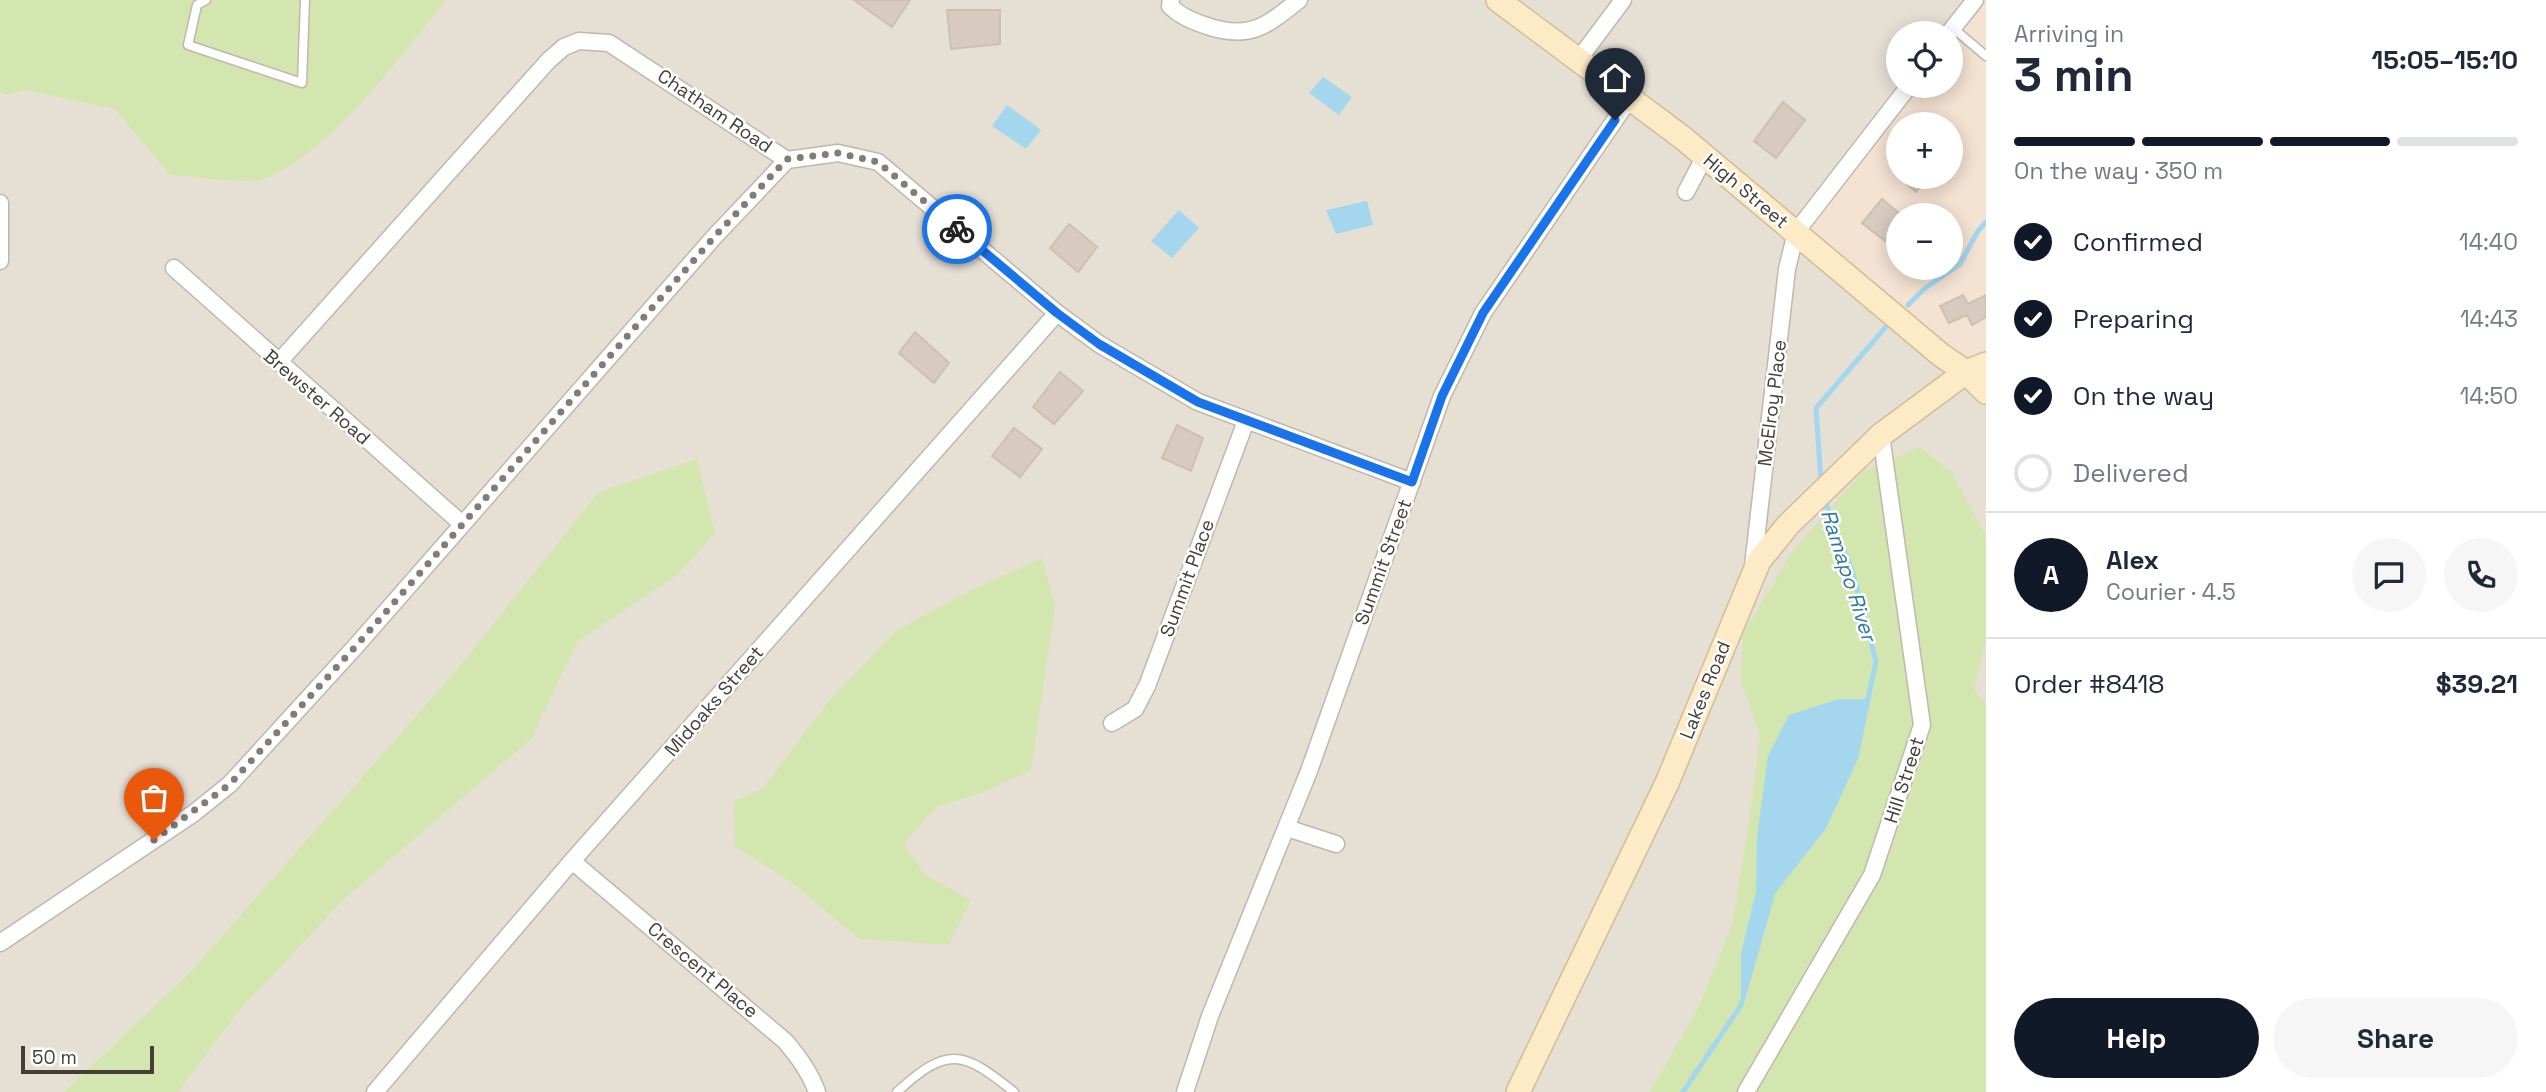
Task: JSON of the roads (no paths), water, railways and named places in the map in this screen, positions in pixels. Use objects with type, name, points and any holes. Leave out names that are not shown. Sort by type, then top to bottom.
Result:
[{"type":"main road","name":"High Street","points":[[1498,0],[1705,156],[1941,355],[1976,368],[1986,392]]},
{"type":"main road","name":"Lakes Road","points":[[1518,1092],[1667,783],[1759,561],[1788,525],[1881,435],[1976,368]]},
{"type":"street","points":[[1171,0],[1170,6],[1178,14],[1217,29],[1236,32],[1249,32],[1264,26],[1279,18],[1299,0]]},
{"type":"street","points":[[1579,59],[1623,0]]},
{"type":"street","points":[[1959,21],[1975,0]]},
{"type":"street","name":"Chatham Road","points":[[278,363],[549,60],[564,47],[579,41],[609,43],[787,159],[838,153],[878,162],[1057,313],[1099,344],[1198,402],[1412,482]]},
{"type":"street","name":"Summit Street","points":[[1185,1092],[1210,1016],[1287,828],[1442,396],[1483,313],[1630,98]]},
{"type":"street","points":[[1796,232],[1900,98]]},
{"type":"street","points":[[1686,192],[1705,156]]},
{"type":"street","points":[[0,943],[172,828],[230,784],[715,236],[787,159]]},
{"type":"street","points":[[0,203],[0,261]]},
{"type":"street","name":"McElroy Place","points":[[1752,575],[1787,269],[1796,232]]},
{"type":"street","name":"Brewster Road","points":[[174,268],[462,524]]},
{"type":"street","name":"Midoaks Street","points":[[384,1089],[572,862],[1057,313]]},
{"type":"street","name":"Summit Place","points":[[1112,723],[1135,709],[1147,686],[1246,422]]},
{"type":"street","name":"Hill Street","points":[[1746,1092],[1872,876],[1922,725],[1881,435]]},
{"type":"street","points":[[1287,828],[1336,844]]},
{"type":"street","name":"Crescent Place","points":[[572,862],[785,1041],[801,1059],[817,1092]]},
{"type":"lane","points":[[206,0],[197,5],[188,45],[302,82],[305,0]]},
{"type":"lane","points":[[1963,39],[1986,55]]},
{"type":"lane","points":[[897,1092],[923,1070],[948,1059],[968,1060],[982,1066],[1014,1092]]},
{"type":"water","points":[[1323,77],[1352,97],[1339,115],[1309,93]]},
{"type":"water","points":[[1007,105],[1041,130],[1026,149],[992,126]]},
{"type":"water","points":[[1367,201],[1373,225],[1336,234],[1326,210]]},
{"type":"water","points":[[1179,210],[1199,228],[1172,258],[1151,241]]},
{"type":"water","points":[[1839,699],[1868,699],[1856,757],[1824,827],[1773,892],[1741,1005],[1741,953],[1756,892],[1757,837],[1768,756],[1789,715]]},
{"type":"waterway","name":"Ramapo River","points":[[1908,305],[1924,289],[1960,264],[1986,222]]},
{"type":"waterway","name":"Ramapo River","points":[[1821,482],[1816,408],[1885,328]]},
{"type":"waterway","name":"Ramapo River","points":[[1683,1092],[1741,1005],[1773,892],[1824,827],[1856,757],[1876,661],[1853,574],[1824,498]]}]
